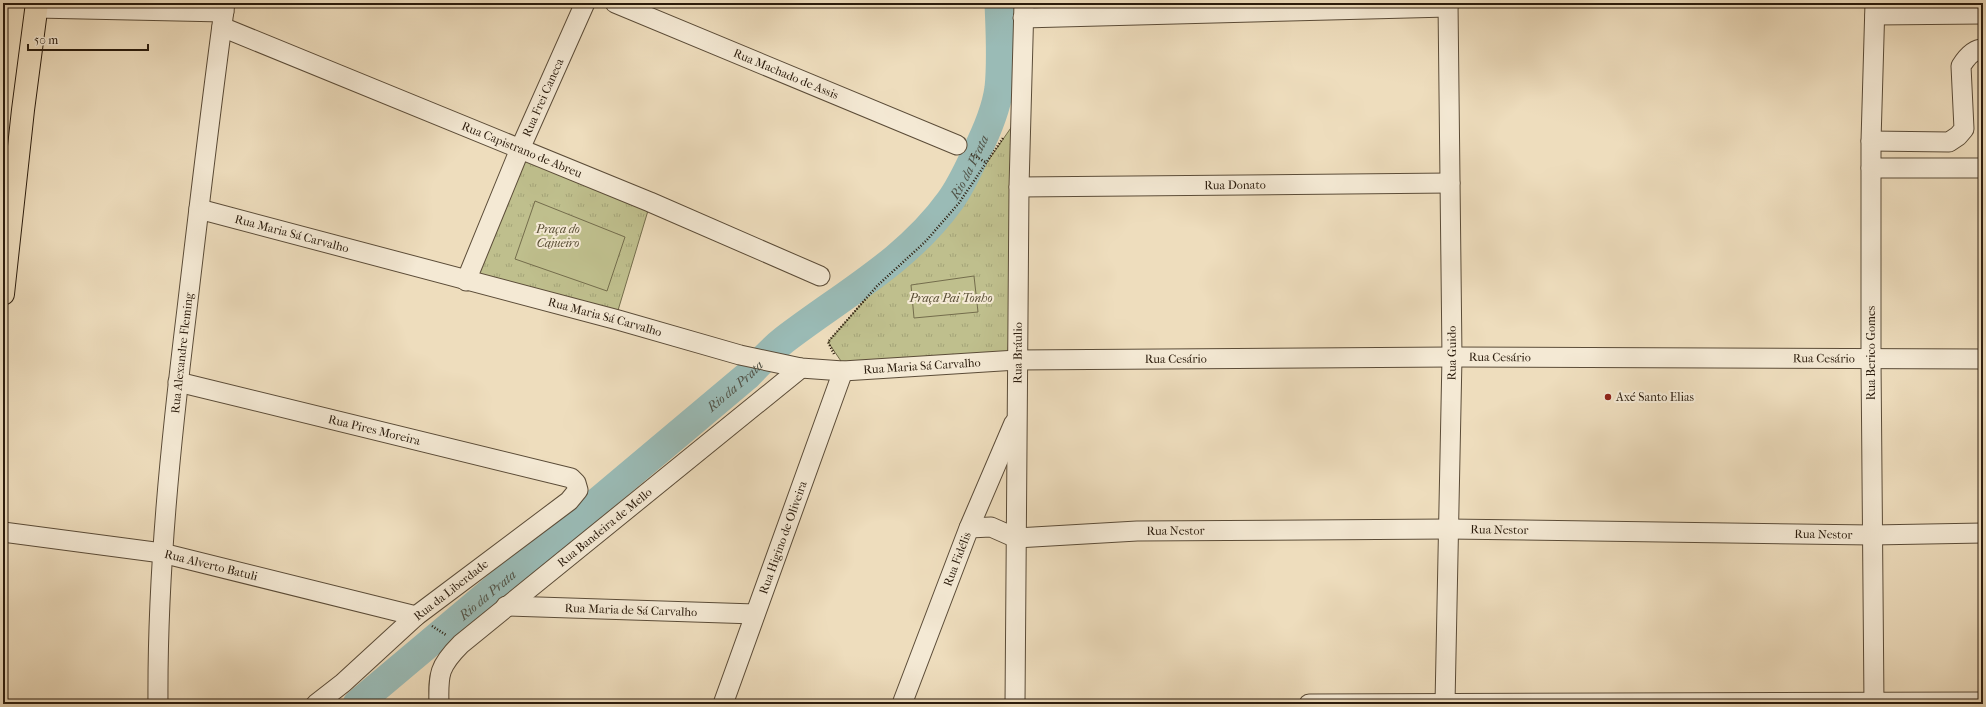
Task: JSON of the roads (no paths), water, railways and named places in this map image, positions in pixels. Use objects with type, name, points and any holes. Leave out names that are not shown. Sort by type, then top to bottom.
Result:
[{"type":"main road","points":[[3,294],[36,6]]},
{"type":"street","name":"Rua Frei Caneca","points":[[466,281],[520,149],[585,3]]},
{"type":"street","name":"Rua Machado de Assis","points":[[615,3],[957,145]]},
{"type":"street","points":[[1024,11],[1448,5]]},
{"type":"street","name":"Rua Guido","points":[[1444,703],[1452,357],[1448,5]]},
{"type":"street","points":[[36,6],[223,14]]},
{"type":"street","points":[[1875,9],[1983,14]]},
{"type":"street","name":"Rua Berico Gomes","points":[[1874,704],[1871,142],[1875,9]]},
{"type":"street","name":"Rua Bráulio","points":[[1016,704],[1019,187],[1024,11]]},
{"type":"street","name":"Rua Capistrano de Abreu","points":[[223,14],[520,149],[650,202],[820,276]]},
{"type":"street","name":"Rua Alexandre Fleming","points":[[158,704],[158,652],[162,553],[178,382],[223,14]]},
{"type":"street","points":[[1871,142],[1949,142],[1958,136],[1964,129],[1961,66],[1966,57],[1979,49],[1983,49]]},
{"type":"street","points":[[1871,168],[1983,168]]},
{"type":"street","name":"Rua Donato","points":[[1019,187],[1450,184]]},
{"type":"street","name":"Rua Maria Sá Carvalho","points":[[199,209],[466,281],[618,320],[740,355],[802,368],[843,371],[1018,360]]},
{"type":"street","name":"Rua Cesário","points":[[1018,360],[1452,357],[1871,360],[1983,359]]},
{"type":"street","name":"Rua Bandeira de Mello","points":[[439,704],[438,679],[446,660],[461,644],[506,606],[802,368]]},
{"type":"street","name":"Rua Higino de Oliveira","points":[[723,704],[843,371]]},
{"type":"street","name":"Rua Pires Moreira","points":[[178,382],[571,478]]},
{"type":"street","name":"Rua Fidélis","points":[[902,704],[969,528],[1017,416]]},
{"type":"street","name":"Rua da Liberdade","points":[[316,704],[569,501],[578,490],[576,483],[571,478]]},
{"type":"street","points":[[969,528],[991,527],[1016,538]]},
{"type":"street","name":"Rua Nestor","points":[[1016,538],[1137,531],[1448,529],[1872,535],[1983,533]]},
{"type":"street","name":"Rua Alverto Batuli","points":[[3,532],[162,553],[422,620]]},
{"type":"street","name":"Rua Maria de Sá Carvalho","points":[[506,606],[755,614]]},
{"type":"street","points":[[1309,704],[1874,704],[1983,702]]},
{"type":"waterway","name":"Rio da Prata","points":[[357,704],[747,376],[779,344],[894,260],[933,222],[950,201],[961,184],[990,122],[998,97],[1000,77],[999,3]]},
{"type":"place","name":"Axé Santo Elias","points":[[1608,397]]},
{"type":"park label","name":"Praça do Cajueiro","points":[[558,236]]},
{"type":"park label","name":"Praça Pai Tonho","points":[[951,298]]}]
